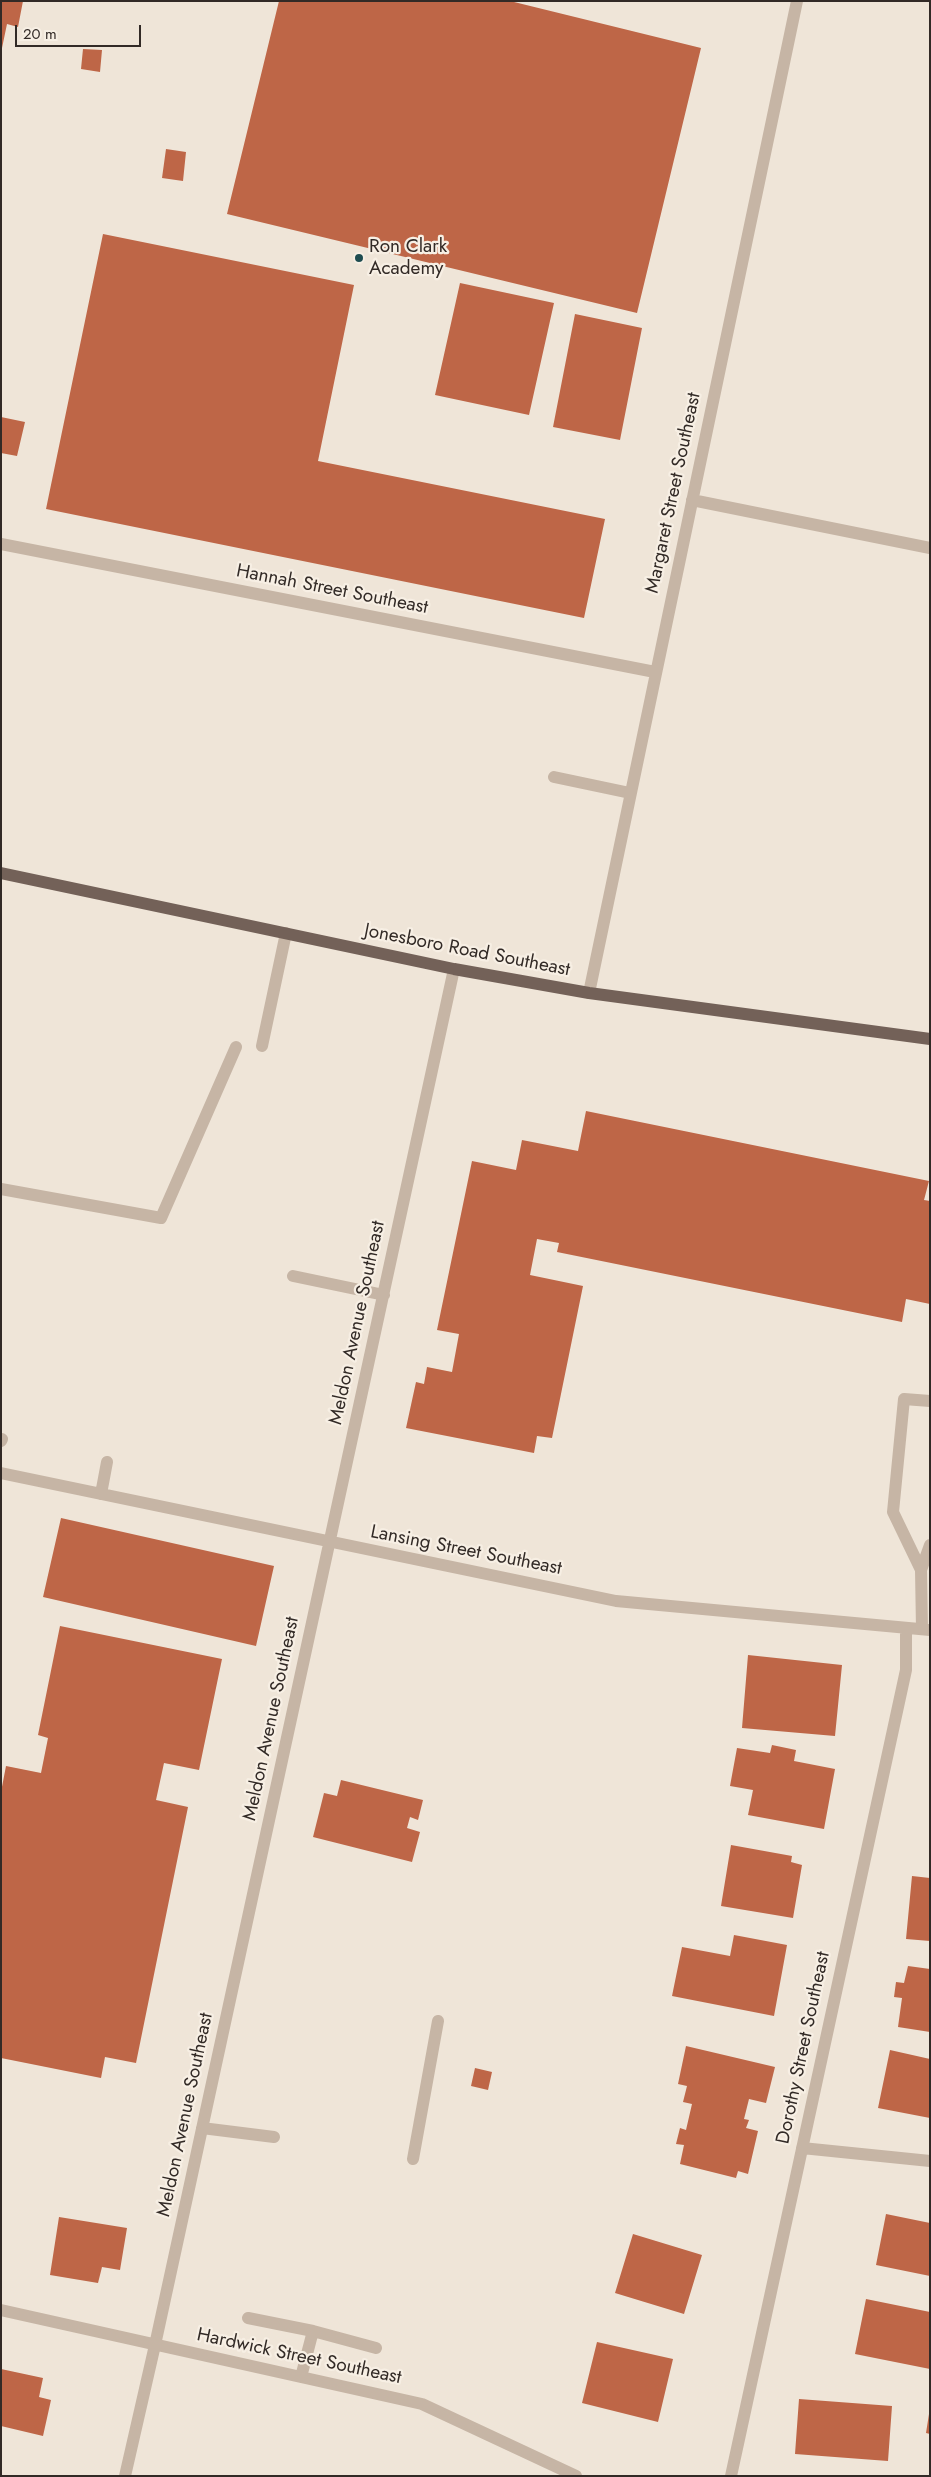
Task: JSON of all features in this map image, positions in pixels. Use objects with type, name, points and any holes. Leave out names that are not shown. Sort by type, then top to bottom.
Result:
[{"type":"main road","name":"Jonesboro Road Southeast","points":[[1,873],[454,969],[589,993],[930,1039]]},
{"type":"street","name":"Margaret Street Southeast","points":[[589,993],[797,1]]},
{"type":"street","points":[[692,500],[930,548]]},
{"type":"street","name":"Hannah Street Southeast","points":[[1,544],[655,672]]},
{"type":"street","points":[[554,777],[630,793]]},
{"type":"street","points":[[262,1046],[286,934]]},
{"type":"street","name":"Meldon Avenue Southeast","points":[[125,2476],[454,969]]},
{"type":"street","points":[[1,1189],[161,1218],[236,1047]]},
{"type":"street","points":[[293,1276],[384,1295]]},
{"type":"street","points":[[926,1629],[921,1570],[893,1512],[904,1399],[930,1401]]},
{"type":"street","points":[[100,1494],[107,1462]]},
{"type":"street","name":"Lansing Street Southeast","points":[[1,1473],[329,1543],[616,1601],[926,1629]]},
{"type":"street","points":[[921,1570],[930,1545]]},
{"type":"street","name":"Dorothy Street Southeast","points":[[731,2476],[906,1670],[906,1628]]},
{"type":"street","points":[[413,2159],[438,2021]]},
{"type":"street","points":[[202,2128],[274,2137]]},
{"type":"street","points":[[802,2148],[930,2161]]},
{"type":"street","name":"Hardwick Street Southeast","points":[[1,2310],[422,2404],[576,2476]]},
{"type":"street","points":[[248,2318],[313,2330],[376,2348]]},
{"type":"street","points":[[301,2377],[313,2330]]},
{"type":"building","points":[[1,1],[23,1],[18,27],[7,24],[2,48]]},
{"type":"building","points":[[279,1],[510,1],[701,48],[637,313],[227,214]]},
{"type":"building","points":[[83,49],[102,50],[100,72],[81,69]]},
{"type":"building","points":[[166,149],[186,152],[183,181],[162,178]]},
{"type":"building","points":[[103,234],[354,285],[318,461],[605,519],[584,618],[46,509]]},
{"type":"building","points":[[460,283],[554,303],[529,415],[435,395]]},
{"type":"building","points":[[575,314],[642,328],[620,440],[553,427]]},
{"type":"building","points":[[1,417],[25,422],[17,456],[1,453]]},
{"type":"building","points":[[586,1111],[929,1181],[924,1200],[930,1201],[930,1304],[906,1299],[902,1322],[557,1252],[559,1243],[537,1239],[530,1275],[583,1286],[552,1438],[537,1436],[534,1453],[406,1428],[416,1382],[424,1384],[427,1367],[452,1372],[459,1334],[437,1330],[472,1161],[516,1170],[522,1140],[578,1151]]},
{"type":"building","points":[[61,1518],[274,1566],[256,1646],[43,1597]]},
{"type":"building","points":[[60,1626],[222,1659],[199,1770],[164,1763],[156,1800],[188,1807],[136,2063],[105,2057],[101,2078],[1,2058],[1,1792],[6,1766],[41,1773],[48,1738],[38,1735]]},
{"type":"building","points":[[748,1655],[842,1665],[835,1736],[742,1728]]},
{"type":"building","points":[[772,1745],[796,1750],[794,1761],[835,1769],[824,1829],[748,1815],[753,1790],[730,1786],[737,1748],[770,1753]]},
{"type":"building","points":[[341,1780],[423,1800],[418,1820],[410,1817],[407,1828],[420,1832],[412,1862],[313,1837],[324,1793],[337,1796]]},
{"type":"building","points":[[731,1845],[792,1856],[791,1862],[802,1865],[793,1918],[721,1906]]},
{"type":"building","points":[[912,1876],[930,1878],[930,1941],[906,1939]]},
{"type":"building","points":[[734,1935],[787,1945],[774,2016],[672,1996],[682,1947],[730,1956]]},
{"type":"building","points":[[908,1966],[930,1969],[930,2032],[898,2027],[902,1998],[894,1997],[896,1982],[904,1983]]},
{"type":"building","points":[[686,2046],[775,2067],[766,2103],[749,2099],[744,2119],[749,2120],[746,2128],[758,2131],[748,2174],[738,2171],[736,2178],[680,2164],[684,2145],[676,2144],[680,2128],[686,2130],[692,2104],[683,2102],[687,2086],[678,2084]]},
{"type":"building","points":[[890,2050],[930,2059],[930,2118],[878,2108]]},
{"type":"building","points":[[475,2068],[492,2072],[488,2090],[471,2086]]},
{"type":"building","points":[[886,2214],[930,2223],[930,2276],[876,2265]]},
{"type":"building","points":[[59,2217],[127,2228],[120,2270],[102,2267],[98,2283],[50,2275]]},
{"type":"building","points":[[633,2234],[702,2255],[684,2314],[615,2293]]},
{"type":"building","points":[[866,2299],[930,2312],[930,2369],[855,2354]]},
{"type":"building","points":[[597,2342],[673,2359],[658,2422],[582,2403]]},
{"type":"building","points":[[1,2369],[43,2378],[39,2397],[51,2400],[43,2436],[1,2426]]},
{"type":"building","points":[[799,2399],[892,2406],[888,2461],[795,2454]]},
{"type":"building","points":[[930,2414],[930,2434],[926,2433]]},
{"type":"place","name":"Ron Clark Academy","points":[[359,258]]}]
